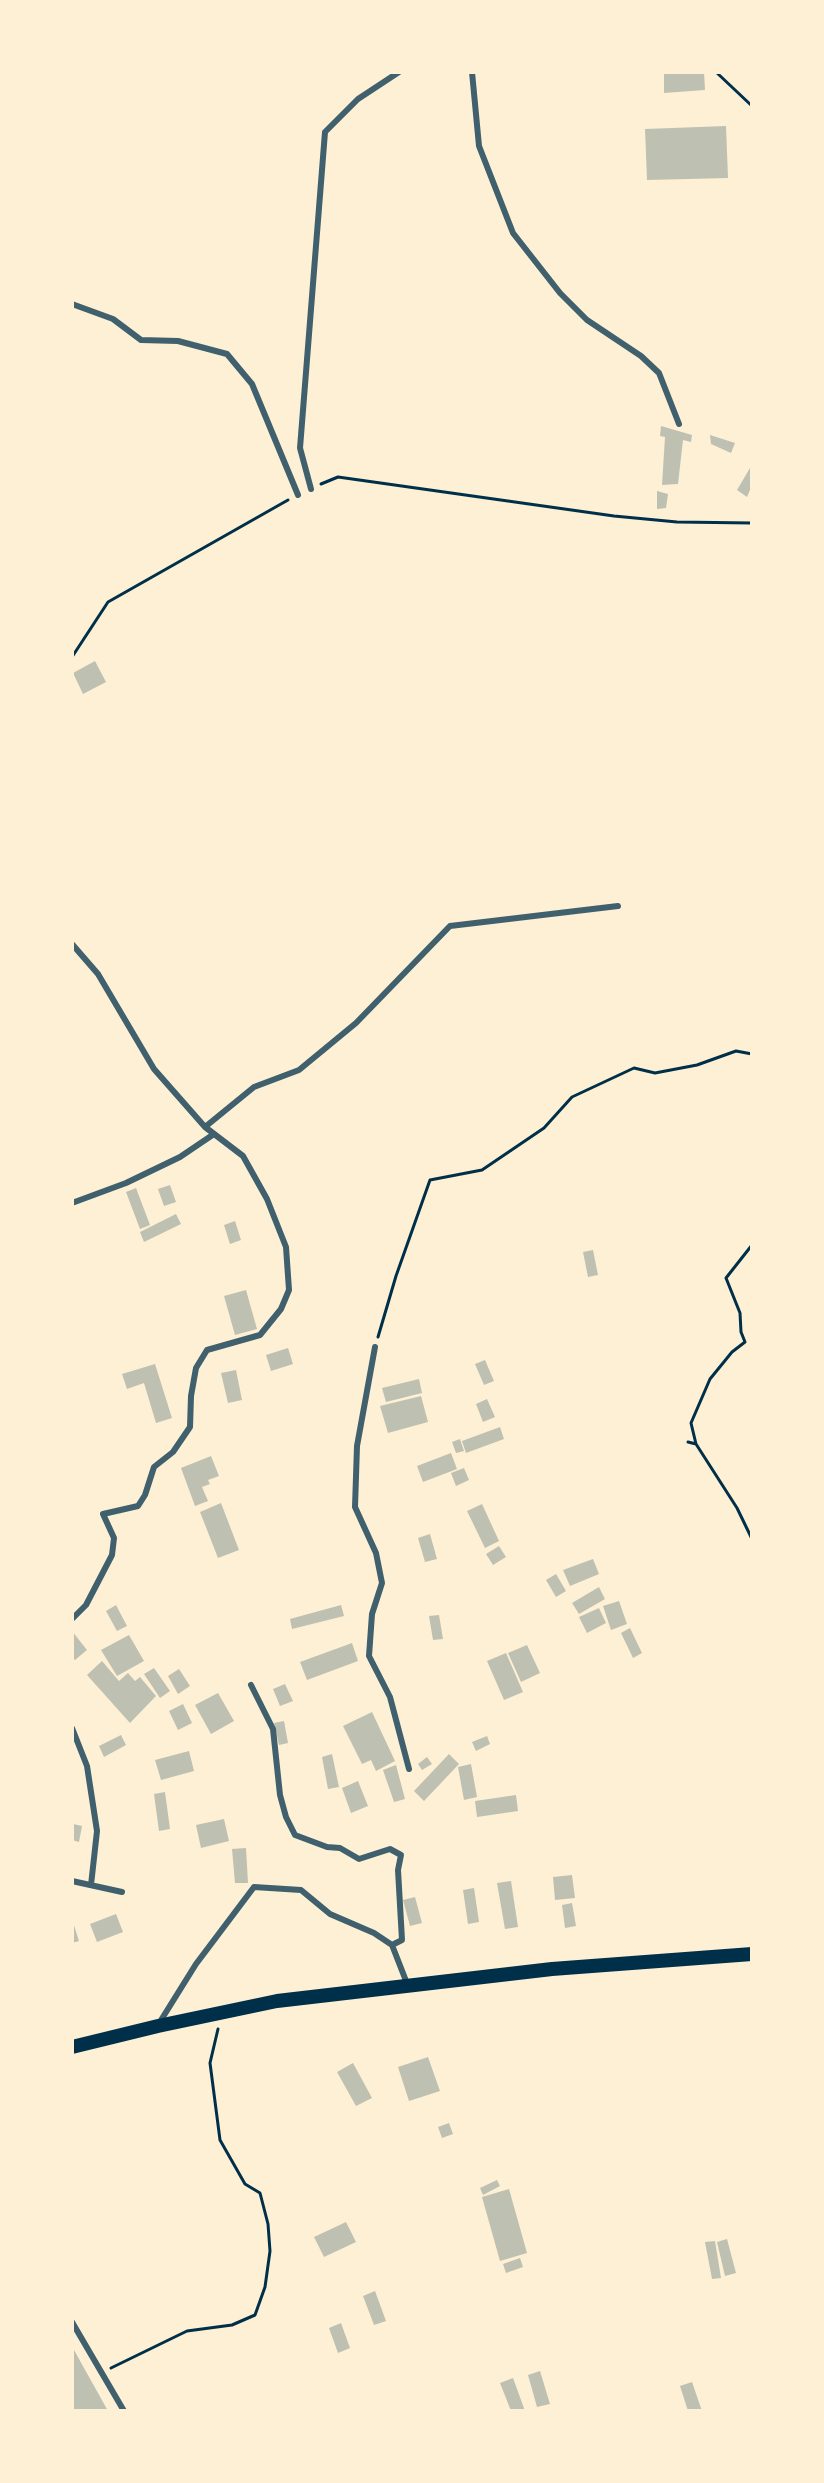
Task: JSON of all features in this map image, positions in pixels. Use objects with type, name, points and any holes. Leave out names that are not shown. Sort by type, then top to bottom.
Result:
[{"type":"main road","points":[[72,2047],[277,2001],[552,1969],[752,1954]]},
{"type":"street","points":[[311,489],[300,448],[325,132],[358,99],[399,72]]},
{"type":"street","points":[[472,72],[479,146],[513,232],[560,292],[587,320],[641,356],[659,373],[679,424]]},
{"type":"street","points":[[72,304],[113,319],[141,340],[178,341],[227,354],[252,384],[298,495]]},
{"type":"street","points":[[205,1127],[254,1087],[299,1070],[356,1023],[450,926],[618,906]]},
{"type":"street","points":[[72,944],[98,974],[154,1069],[205,1127],[243,1156],[267,1199],[286,1247],[289,1290],[281,1309],[260,1335],[207,1350],[196,1368],[190,1396],[190,1427],[173,1452],[154,1467],[145,1495],[138,1506],[103,1514],[114,1538],[112,1555],[86,1605],[72,1619]]},
{"type":"street","points":[[72,1203],[126,1183],[180,1157],[213,1134]]},
{"type":"street","points":[[375,1347],[357,1446],[355,1506],[376,1553],[382,1583],[372,1614],[369,1656],[390,1697],[409,1769]]},
{"type":"street","points":[[251,1685],[273,1729],[280,1795],[286,1817],[296,1835],[327,1847],[340,1848],[359,1859],[390,1849],[401,1855],[398,1870],[402,1940],[392,1945]]},
{"type":"street","points":[[72,1730],[87,1766],[97,1831],[91,1884]]},
{"type":"street","points":[[72,1881],[122,1892]]},
{"type":"street","points":[[158,2026],[196,1964],[254,1887],[301,1890],[330,1914],[374,1933],[392,1945],[408,1986]]},
{"type":"street","points":[[72,2322],[124,2411]]},
{"type":"path","points":[[716,72],[752,106]]},
{"type":"path","points":[[311,489],[338,477],[614,516],[677,522],[752,522]]},
{"type":"path","points":[[72,657],[108,602],[298,495]]},
{"type":"path","points":[[375,1347],[396,1276],[430,1180],[482,1170],[544,1128],[572,1097],[634,1068],[655,1073],[697,1065],[736,1051],[752,1054]]},
{"type":"path","points":[[752,1245],[726,1278],[740,1313],[741,1332],[745,1342],[732,1352],[710,1379],[692,1423],[696,1444],[736,1508],[752,1539]]},
{"type":"path","points":[[688,1442],[696,1444]]},
{"type":"path","points":[[101,2372],[187,2331],[232,2325],[255,2315],[265,2287],[270,2251],[268,2224],[260,2193],[245,2184],[220,2140],[210,2063],[222,2013]]},
{"type":"building","points":[[664,72],[704,72],[705,90],[664,93]]},
{"type":"building","points":[[726,126],[728,178],[647,180],[645,129]]},
{"type":"building","points":[[661,426],[692,435],[691,442],[683,440],[678,484],[662,485],[665,437],[660,436]]},
{"type":"building","points":[[710,435],[735,443],[731,453],[711,444]]},
{"type":"building","points":[[750,468],[752,469],[752,485],[747,497],[737,490]]},
{"type":"building","points":[[657,491],[668,494],[666,508],[657,509]]},
{"type":"building","points":[[95,661],[106,682],[83,694],[73,673]]},
{"type":"building","points":[[170,1185],[176,1202],[164,1206],[158,1189]]},
{"type":"building","points":[[136,1188],[150,1225],[140,1229],[126,1192]]},
{"type":"building","points":[[176,1214],[181,1224],[144,1242],[140,1232]]},
{"type":"building","points":[[235,1221],[241,1240],[230,1244],[224,1225]]},
{"type":"building","points":[[593,1250],[598,1275],[588,1277],[583,1252]]},
{"type":"building","points":[[246,1290],[257,1329],[235,1335],[224,1296]]},
{"type":"building","points":[[288,1348],[293,1364],[271,1371],[266,1355]]},
{"type":"building","points":[[485,1360],[494,1381],[484,1385],[475,1364]]},
{"type":"building","points":[[155,1364],[172,1418],[156,1423],[144,1383],[127,1389],[122,1374]]},
{"type":"building","points":[[236,1370],[242,1400],[228,1403],[221,1373]]},
{"type":"building","points":[[419,1379],[422,1393],[386,1402],[382,1388]]},
{"type":"building","points":[[421,1396],[428,1422],[388,1433],[380,1406]]},
{"type":"building","points":[[487,1399],[495,1417],[483,1422],[476,1404]]},
{"type":"building","points":[[500,1427],[504,1439],[466,1453],[462,1441]]},
{"type":"building","points":[[460,1439],[464,1451],[456,1453],[452,1442]]},
{"type":"building","points":[[451,1453],[457,1469],[423,1482],[417,1466]]},
{"type":"building","points":[[211,1456],[219,1476],[208,1480],[210,1484],[202,1487],[208,1501],[195,1506],[181,1468]]},
{"type":"building","points":[[464,1468],[469,1480],[456,1486],[451,1473]]},
{"type":"building","points":[[221,1503],[239,1550],[218,1558],[200,1512]]},
{"type":"building","points":[[482,1504],[499,1541],[485,1548],[467,1511]]},
{"type":"building","points":[[430,1534],[437,1559],[425,1562],[418,1538]]},
{"type":"building","points":[[499,1546],[506,1557],[493,1565],[486,1554]]},
{"type":"building","points":[[593,1559],[599,1574],[570,1586],[563,1570]]},
{"type":"building","points":[[556,1574],[566,1591],[556,1597],[546,1580]]},
{"type":"building","points":[[599,1587],[605,1599],[579,1614],[572,1603]]},
{"type":"building","points":[[619,1601],[627,1624],[611,1630],[603,1606]]},
{"type":"building","points":[[116,1605],[127,1626],[117,1631],[106,1611]]},
{"type":"building","points":[[341,1605],[344,1616],[292,1629],[290,1619]]},
{"type":"building","points":[[599,1608],[606,1623],[587,1633],[579,1617]]},
{"type":"building","points":[[439,1615],[443,1639],[433,1640],[429,1616]]},
{"type":"building","points":[[630,1628],[642,1653],[633,1658],[621,1633]]},
{"type":"building","points":[[72,1631],[87,1650],[75,1660],[72,1657]]},
{"type":"building","points":[[129,1635],[144,1661],[117,1676],[101,1650]]},
{"type":"building","points":[[352,1643],[358,1661],[307,1680],[300,1662]]},
{"type":"building","points":[[527,1645],[540,1673],[521,1682],[508,1653]]},
{"type":"building","points":[[506,1653],[523,1692],[504,1700],[487,1661]]},
{"type":"building","points":[[102,1661],[119,1681],[128,1673],[135,1681],[140,1677],[156,1696],[130,1723],[87,1675]]},
{"type":"building","points":[[154,1668],[170,1691],[160,1698],[144,1674]]},
{"type":"building","points":[[179,1669],[190,1686],[178,1694],[168,1676]]},
{"type":"building","points":[[285,1684],[293,1701],[280,1706],[273,1689]]},
{"type":"building","points":[[218,1693],[234,1721],[211,1734],[195,1705]]},
{"type":"building","points":[[183,1704],[192,1723],[178,1730],[169,1711]]},
{"type":"building","points":[[372,1712],[395,1761],[376,1771],[371,1760],[362,1764],[343,1726]]},
{"type":"building","points":[[284,1721],[288,1743],[279,1745],[274,1723]]},
{"type":"building","points":[[121,1735],[126,1745],[104,1757],[99,1746]]},
{"type":"building","points":[[487,1736],[490,1744],[476,1751],[472,1742]]},
{"type":"building","points":[[189,1751],[194,1771],[161,1780],[155,1760]]},
{"type":"building","points":[[332,1754],[339,1787],[328,1789],[322,1757]]},
{"type":"building","points":[[449,1754],[459,1764],[424,1801],[414,1791]]},
{"type":"building","points":[[427,1757],[432,1764],[422,1770],[418,1764]]},
{"type":"building","points":[[471,1764],[477,1797],[464,1800],[458,1767]]},
{"type":"building","points":[[396,1765],[405,1799],[394,1802],[383,1770]]},
{"type":"building","points":[[358,1781],[368,1806],[351,1813],[342,1788]]},
{"type":"building","points":[[165,1792],[170,1829],[159,1831],[154,1794]]},
{"type":"building","points":[[516,1795],[518,1811],[477,1817],[475,1801]]},
{"type":"building","points":[[224,1819],[229,1841],[201,1848],[196,1825]]},
{"type":"building","points":[[73,1824],[82,1826],[79,1842],[72,1840]]},
{"type":"building","points":[[246,1848],[248,1883],[235,1883],[232,1849]]},
{"type":"building","points":[[572,1875],[575,1898],[555,1900],[553,1877]]},
{"type":"building","points":[[511,1881],[518,1927],[505,1929],[497,1883]]},
{"type":"building","points":[[474,1888],[479,1922],[468,1924],[463,1890]]},
{"type":"building","points":[[415,1897],[422,1923],[410,1926],[403,1900]]},
{"type":"building","points":[[572,1903],[576,1926],[565,1928],[562,1905]]},
{"type":"building","points":[[116,1914],[123,1932],[97,1942],[90,1924]]},
{"type":"building","points":[[72,1919],[79,1941],[72,1943]]},
{"type":"building","points":[[428,2057],[440,2091],[409,2101],[398,2067]]},
{"type":"building","points":[[353,2063],[372,2098],[356,2106],[337,2072]]},
{"type":"building","points":[[449,2123],[453,2134],[442,2138],[438,2127]]},
{"type":"building","points":[[497,2180],[500,2186],[483,2195],[480,2188]]},
{"type":"building","points":[[509,2189],[527,2253],[500,2261],[482,2197]]},
{"type":"building","points":[[346,2222],[356,2242],[324,2257],[314,2237]]},
{"type":"building","points":[[727,2239],[736,2273],[725,2276],[717,2242]]},
{"type":"building","points":[[715,2241],[721,2278],[712,2279],[705,2242]]},
{"type":"building","points":[[520,2258],[523,2267],[506,2273],[503,2264]]},
{"type":"building","points":[[375,2291],[386,2321],[374,2325],[363,2296]]},
{"type":"building","points":[[341,2323],[350,2348],[338,2353],[329,2328]]},
{"type":"building","points":[[74,2350],[108,2411],[72,2411],[72,2351]]},
{"type":"building","points":[[540,2371],[550,2404],[537,2407],[528,2375]]},
{"type":"building","points":[[513,2378],[525,2411],[511,2411],[500,2383]]},
{"type":"building","points":[[692,2382],[702,2411],[688,2411],[680,2386]]}]
